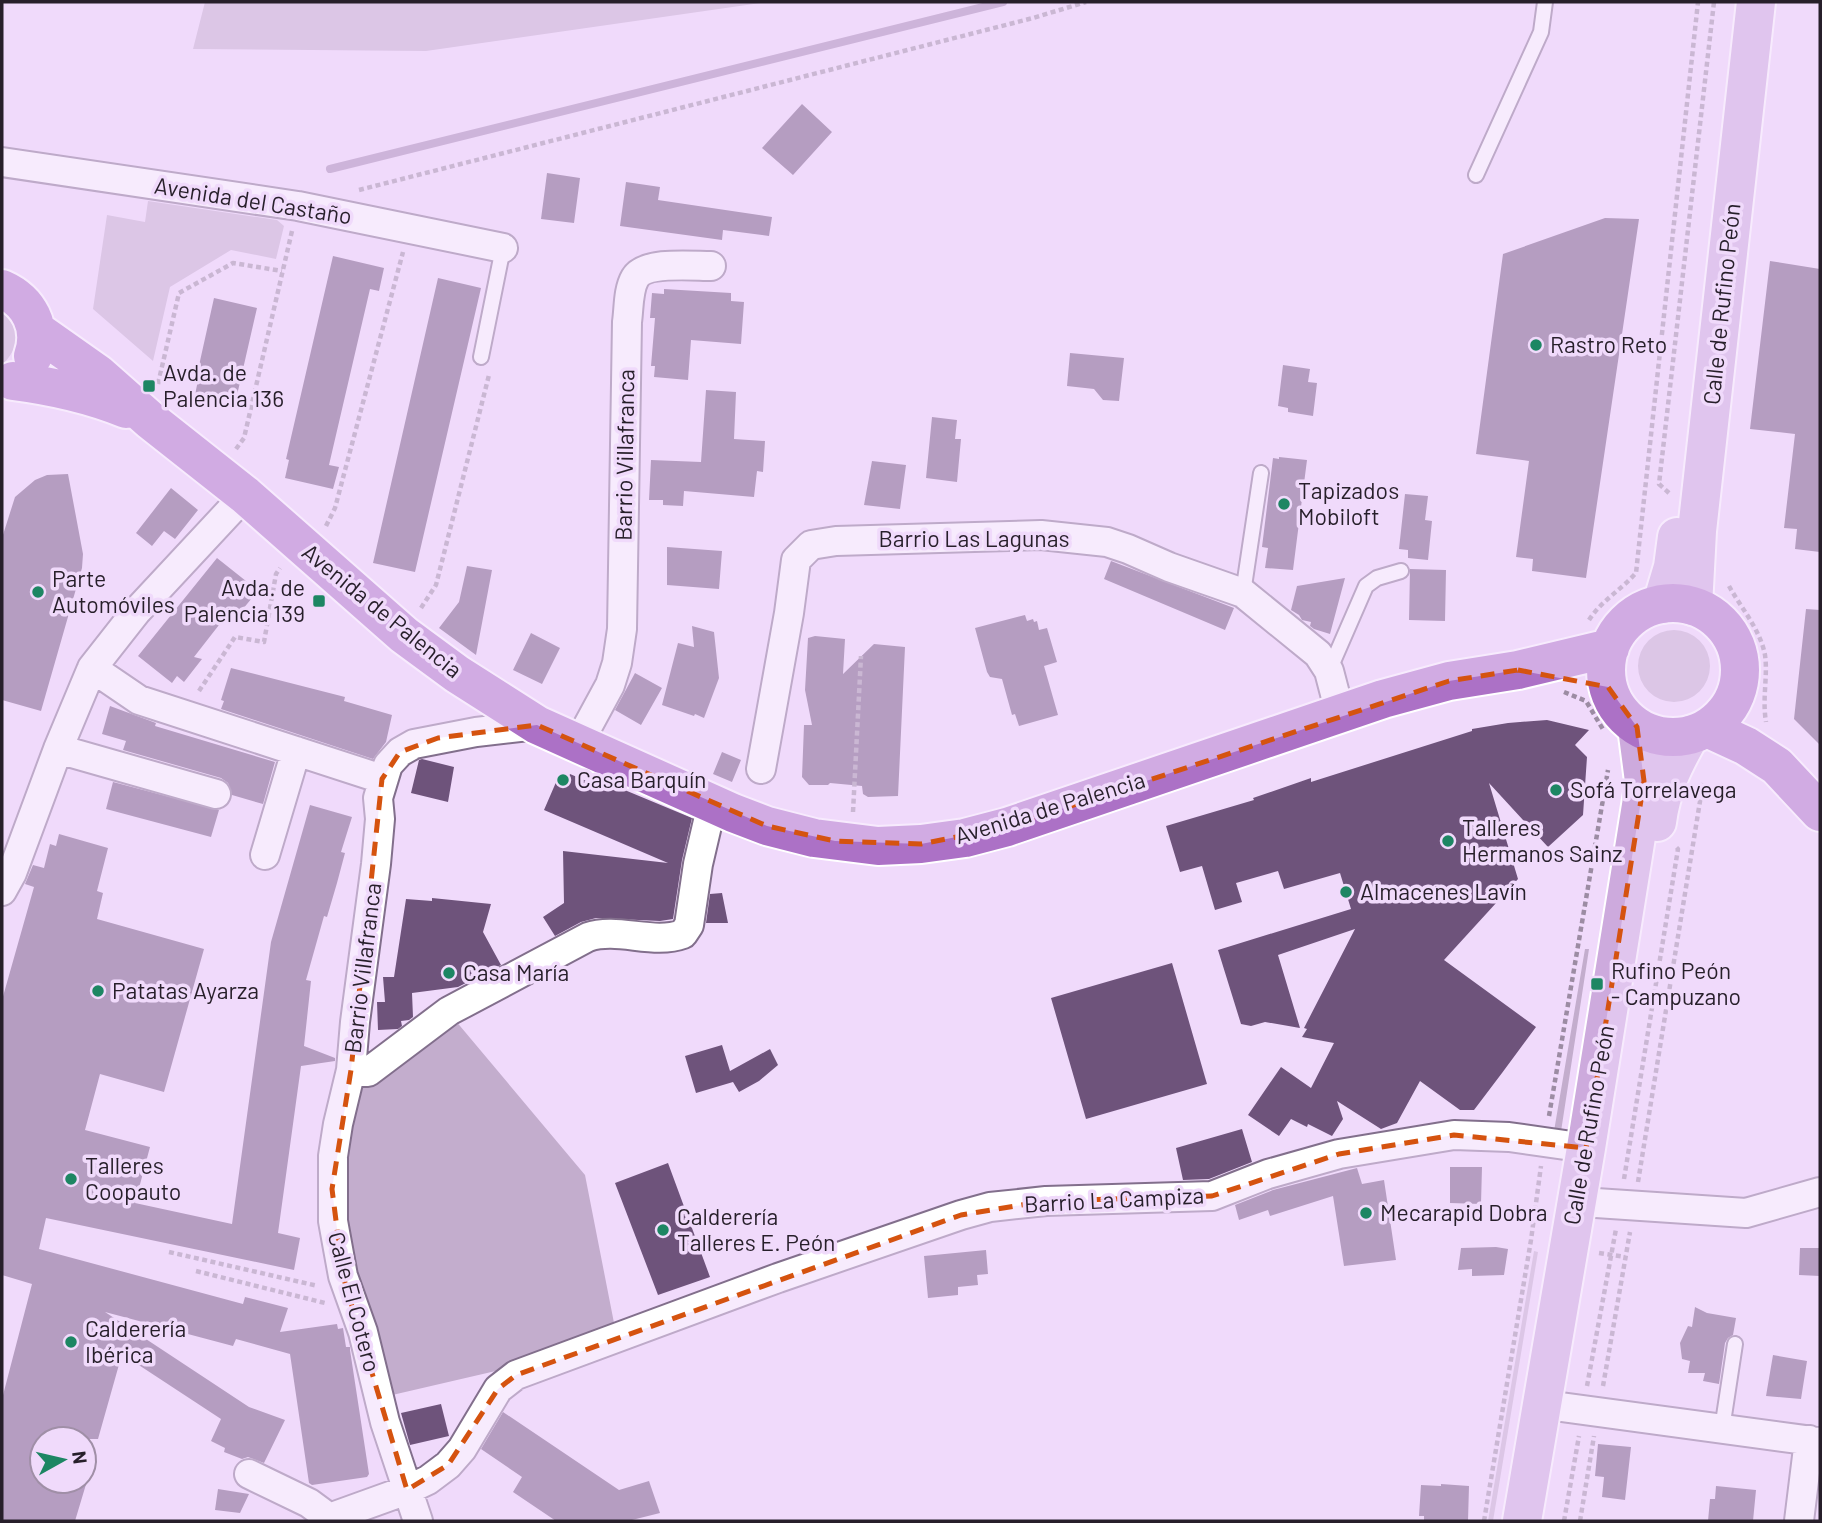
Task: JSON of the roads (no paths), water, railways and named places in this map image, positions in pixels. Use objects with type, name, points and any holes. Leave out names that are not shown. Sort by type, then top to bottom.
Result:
[{"type":"highway","points":[[2,289],[25,304],[37,331],[32,359],[24,372],[7,383]]},
{"type":"highway","points":[[37,331],[98,374],[150,420]]},
{"type":"highway","points":[[7,383],[46,385],[99,398],[150,420]]},
{"type":"highway","name":"Avenida de Palencia","points":[[150,420],[231,484],[404,635],[457,674],[537,725],[712,804],[767,825],[814,838],[878,846],[965,838],[1007,827],[1427,686],[1471,676],[1518,670],[1599,635]]},
{"type":"highway","points":[[1677,605],[1713,615],[1728,631],[1737,651],[1740,673],[1736,694],[1724,714],[1699,732],[1672,737],[1622,732],[1624,716],[1608,687],[1599,635],[1618,632],[1630,619],[1645,609],[1677,605]]},
{"type":"highway","name":"Avenida de Palencia","points":[[1518,670],[1608,687]]},
{"type":"highway","points":[[1736,694],[1777,766],[1820,812]]},
{"type":"highway","points":[[1699,732],[1746,746],[1777,766]]},
{"type":"main road","name":"Calle de Rufino Peón","points":[[1677,605],[1672,567],[1731,2]]},
{"type":"main road","name":"Calle de Rufino Peón","points":[[1677,605],[1697,531],[1756,2]]},
{"type":"main road","name":"Calle de Rufino Peón","points":[[1522,1521],[1643,793],[1644,781],[1622,732]]},
{"type":"main road","name":"Calle de Rufino Peón","points":[[1542,1521],[1581,1410],[1617,1204],[1661,796],[1674,762],[1699,732]]},
{"type":"street","name":"Avenida del Castaño","points":[[2,162],[298,206],[503,248]]},
{"type":"street","name":"Barrio Villafranca","points":[[579,744],[610,685],[617,663],[622,629],[627,322],[632,287],[636,276],[643,270],[710,266]]},
{"type":"street","points":[[2,891],[12,873],[58,749],[92,668],[231,484]]},
{"type":"street","name":"Barrio Las Lagunas","points":[[761,769],[796,560],[811,545],[835,541],[1041,536],[1107,542],[1128,549],[1242,593],[1318,654],[1329,671],[1340,713]]},
{"type":"street","points":[[92,668],[139,700],[383,779]]},
{"type":"street","name":"Barrio Villafranca","points":[[537,725],[463,734],[414,744],[400,752],[388,765],[379,798],[376,864],[351,1070],[368,1072],[449,1011],[588,937],[605,934],[670,937],[683,934],[690,925],[698,864],[712,804]]},
{"type":"street","points":[[58,749],[216,794]]},
{"type":"street","points":[[265,855],[296,751]]},
{"type":"street","name":"Calle El Cotero","points":[[351,1070],[338,1124],[332,1188],[333,1221],[338,1253],[385,1422],[418,1521]]},
{"type":"street","name":"Barrio La Campiza","points":[[407,1490],[429,1480],[448,1465],[462,1449],[498,1389],[516,1374],[961,1215],[990,1207],[1046,1201],[1212,1196],[1268,1174],[1339,1154],[1454,1135],[1509,1137],[1586,1148]]},
{"type":"street","points":[[1617,1204],[1746,1213],[1820,1192]]},
{"type":"street","points":[[1581,1410],[1814,1441],[1799,1521]]},
{"type":"street","points":[[249,1474],[309,1503],[325,1519],[407,1490]]},
{"type":"lane","points":[[1476,175],[1541,32],[1545,2]]},
{"type":"lane","points":[[481,357],[503,248]]},
{"type":"lane","points":[[1242,593],[1261,473]]},
{"type":"lane","points":[[1329,671],[1366,586],[1377,578],[1401,571]]},
{"type":"lane","points":[[1722,1429],[1735,1344]]},
{"type":"waterway","points":[[330,169],[1003,2]]},
{"type":"place","name":"Rastro Reto","points":[[1536,345]]},
{"type":"place","name":"Avda. de Palencia 136","points":[[149,386]]},
{"type":"place","name":"Tapizados Mobiloft","points":[[1284,504]]},
{"type":"place","name":"Parte Automóviles","points":[[38,592]]},
{"type":"place","name":"Avda. de Palencia 139","points":[[319,601]]},
{"type":"place","name":"Casa Barquín","points":[[563,780]]},
{"type":"place","name":"Sofá Torrelavega","points":[[1556,790]]},
{"type":"place","name":"Talleres Hermanos Sainz","points":[[1448,841]]},
{"type":"place","name":"Almacenes Lavín","points":[[1346,892]]},
{"type":"place","name":"Casa María","points":[[449,973]]},
{"type":"place","name":"Rufino Peón - Campuzano","points":[[1597,984]]},
{"type":"place","name":"Patatas Ayarza","points":[[98,991]]},
{"type":"place","name":"Talleres Coopauto","points":[[71,1179]]},
{"type":"place","name":"Mecarapid Dobra","points":[[1366,1213]]},
{"type":"place","name":"Calderería Talleres E. Peón","points":[[663,1230]]},
{"type":"place","name":"Calderería Ibérica","points":[[71,1342]]}]
